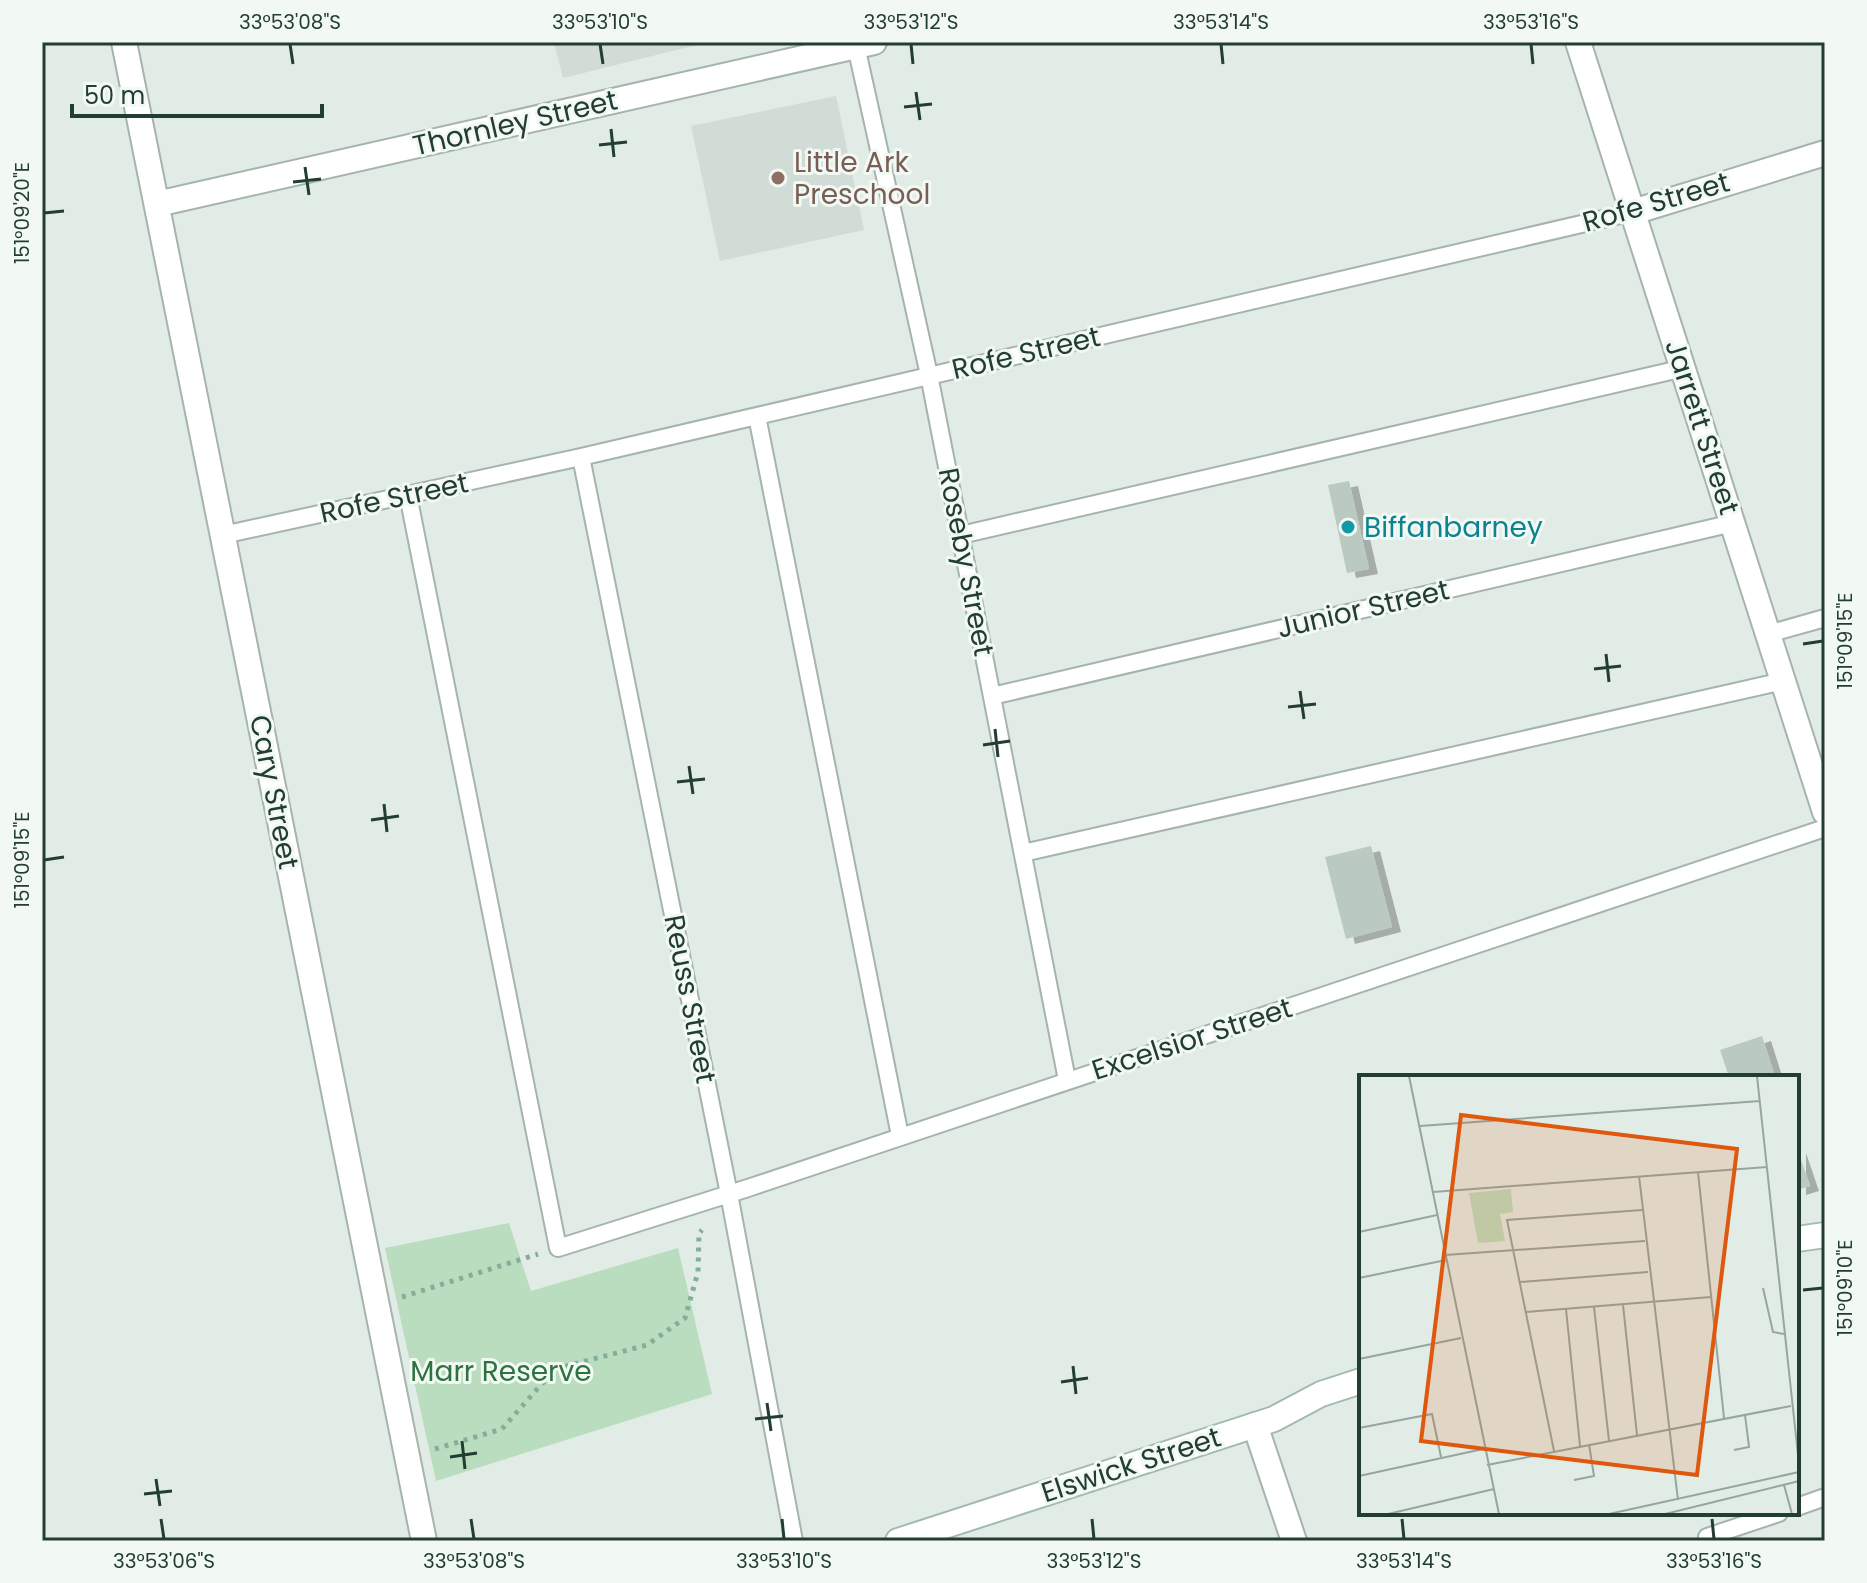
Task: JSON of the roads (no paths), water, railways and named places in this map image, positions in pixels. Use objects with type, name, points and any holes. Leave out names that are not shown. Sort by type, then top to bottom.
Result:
[{"type":"street","name":"Cary Street","points":[[124,42],[424,1541]]},
{"type":"street","name":"Jarrett Street","points":[[1578,42],[1825,812]]},
{"type":"street","name":"Thornley Street","points":[[157,204],[865,44]]},
{"type":"street","name":"Rofe Street","points":[[1633,212],[1825,153]]},
{"type":"street","points":[[1799,1239],[1825,1235]]},
{"type":"street","name":"Elswick Street","points":[[898,1541],[1274,1419],[1321,1394],[1359,1382]]},
{"type":"street","points":[[1255,1425],[1294,1541]]},
{"type":"lane","name":"Roseby Street","points":[[865,44],[1067,1080]]},
{"type":"lane","name":"Rofe Street","points":[[223,535],[581,457],[1633,212]]},
{"type":"lane","points":[[961,535],[1684,368]]},
{"type":"lane","points":[[757,416],[900,1136]]},
{"type":"lane","name":"Reuss Street","points":[[581,457],[729,1194],[794,1541]]},
{"type":"lane","name":"Excelsior Street","points":[[408,495],[558,1248],[729,1194],[1825,828]]},
{"type":"lane","name":"Junior Street","points":[[992,696],[1733,523]]},
{"type":"lane","points":[[1768,634],[1825,618]]},
{"type":"lane","points":[[1023,853],[1783,681]]},
{"type":"lane","points":[[1799,1506],[1825,1497]]},
{"type":"lane","points":[[1708,1541],[1707,1537],[1773,1515]]},
{"type":"place","name":"Little Ark Preschool","points":[[778,178]]},
{"type":"place","name":"Biffanbarney","points":[[1348,527]]},
{"type":"park label","name":"Marr Reserve","points":[[501,1371]]}]
